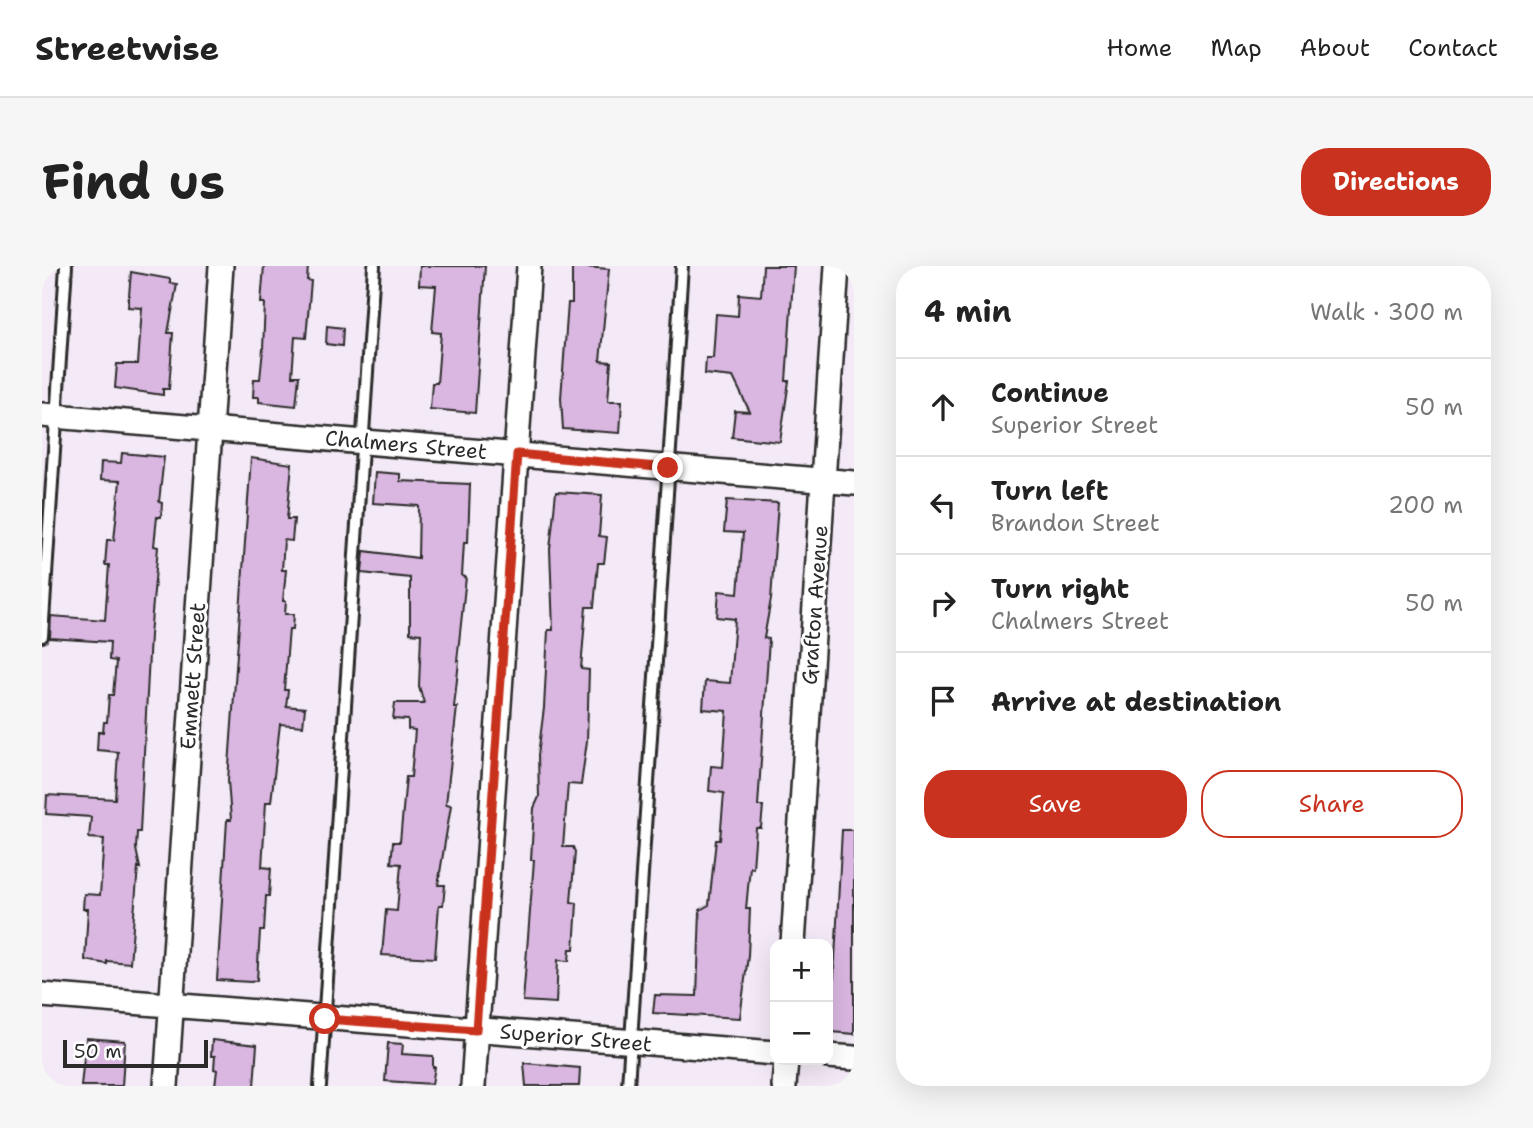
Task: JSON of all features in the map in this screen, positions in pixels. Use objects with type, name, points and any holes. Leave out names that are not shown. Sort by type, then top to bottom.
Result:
[{"type":"street","name":"Emmett Street","points":[[166,1086],[221,266]]},
{"type":"street","points":[[473,1086],[529,266]]},
{"type":"street","name":"Grafton Avenue","points":[[793,939],[837,266]]},
{"type":"street","name":"Chalmers Street","points":[[49,416],[854,483]]},
{"type":"street","name":"Superior Street","points":[[42,995],[770,1053]]},
{"type":"street","points":[[833,1056],[854,1058]]},
{"type":"street","points":[[784,1086],[786,1065]]},
{"type":"lane","points":[[42,636],[49,416],[66,266]]},
{"type":"lane","points":[[320,1086],[374,266]]},
{"type":"lane","points":[[628,1086],[682,266]]},
{"type":"building","points":[[264,266],[308,266],[307,280],[311,281],[306,338],[295,337],[292,376],[299,376],[296,406],[259,402],[259,397],[253,397],[254,379],[260,379],[263,349],[265,303],[261,303]]},
{"type":"building","points":[[420,266],[485,266],[475,413],[430,409],[432,383],[437,383],[441,333],[432,332],[436,286],[419,285]]},
{"type":"building","points":[[572,266],[609,269],[600,361],[611,362],[608,401],[622,401],[620,433],[563,429],[561,398],[568,303],[572,303]]},
{"type":"building","points":[[763,266],[794,266],[786,381],[789,381],[780,442],[732,437],[735,411],[750,412],[733,377],[705,374],[706,358],[713,358],[716,314],[738,316],[739,294],[761,296]]},
{"type":"building","points":[[131,272],[170,279],[170,283],[177,284],[168,333],[173,333],[169,389],[163,389],[163,395],[115,388],[117,364],[138,364],[142,308],[128,307]]},
{"type":"building","points":[[327,326],[343,328],[342,346],[326,344]]},
{"type":"building","points":[[122,453],[164,457],[159,502],[162,503],[161,517],[157,517],[154,546],[158,547],[150,635],[140,832],[137,832],[136,849],[140,868],[138,867],[130,963],[107,961],[107,964],[85,960],[88,909],[83,909],[84,894],[100,895],[104,839],[89,838],[91,817],[46,814],[47,795],[115,799],[118,752],[97,750],[98,732],[103,732],[104,722],[107,722],[109,695],[113,695],[116,661],[109,660],[110,642],[50,638],[51,616],[105,620],[109,565],[105,565],[107,540],[114,540],[120,481],[100,480],[101,462],[121,463]]},
{"type":"building","points":[[251,458],[292,464],[287,519],[294,519],[292,541],[284,540],[282,570],[286,570],[283,601],[286,601],[285,614],[294,614],[293,629],[289,629],[284,690],[288,690],[286,706],[305,708],[303,726],[280,724],[271,802],[266,802],[262,867],[271,868],[269,896],[266,896],[264,931],[260,931],[257,980],[251,982],[217,980],[227,820],[231,820],[228,780]]},
{"type":"building","points":[[375,472],[400,474],[400,481],[470,484],[468,542],[464,542],[462,576],[466,577],[454,707],[457,707],[446,804],[451,805],[438,885],[445,885],[443,905],[439,905],[435,958],[382,955],[386,910],[397,911],[401,864],[391,863],[393,842],[400,842],[406,777],[411,777],[415,730],[408,729],[408,720],[393,719],[395,703],[424,703],[419,686],[421,634],[410,633],[410,578],[362,573],[364,551],[418,558],[419,506],[373,503]]},
{"type":"building","points":[[556,492],[602,495],[599,536],[607,537],[604,563],[598,563],[594,607],[586,607],[581,669],[589,670],[587,741],[581,785],[568,784],[563,847],[573,847],[575,852],[571,902],[577,903],[574,949],[570,949],[569,961],[558,960],[556,1003],[523,1001],[534,860],[531,860],[534,808],[539,797],[538,755],[544,708],[548,630],[553,630],[550,549]]},
{"type":"building","points":[[727,500],[778,503],[771,599],[764,638],[769,639],[758,806],[763,806],[761,828],[756,828],[753,868],[750,867],[746,909],[750,909],[748,956],[740,1018],[653,1013],[655,995],[697,996],[700,910],[709,905],[716,840],[720,840],[724,793],[709,791],[711,766],[723,767],[727,711],[703,709],[705,681],[730,683],[735,619],[717,617],[719,591],[738,593],[743,533],[724,532]]},
{"type":"building","points":[[842,830],[854,830],[854,1034],[833,1032]]},
{"type":"building","points":[[86,1038],[125,1041],[122,1086],[81,1086]]},
{"type":"building","points":[[212,1040],[257,1045],[254,1086],[215,1086],[217,1070],[214,1069],[215,1056],[211,1056]]},
{"type":"building","points":[[388,1043],[403,1044],[402,1054],[433,1056],[435,1067],[432,1084],[385,1081]]},
{"type":"building","points":[[524,1063],[580,1068],[579,1086],[526,1086]]},
{"type":"route","points":[[325,1019],[476,1030],[517,454],[668,468]]}]
